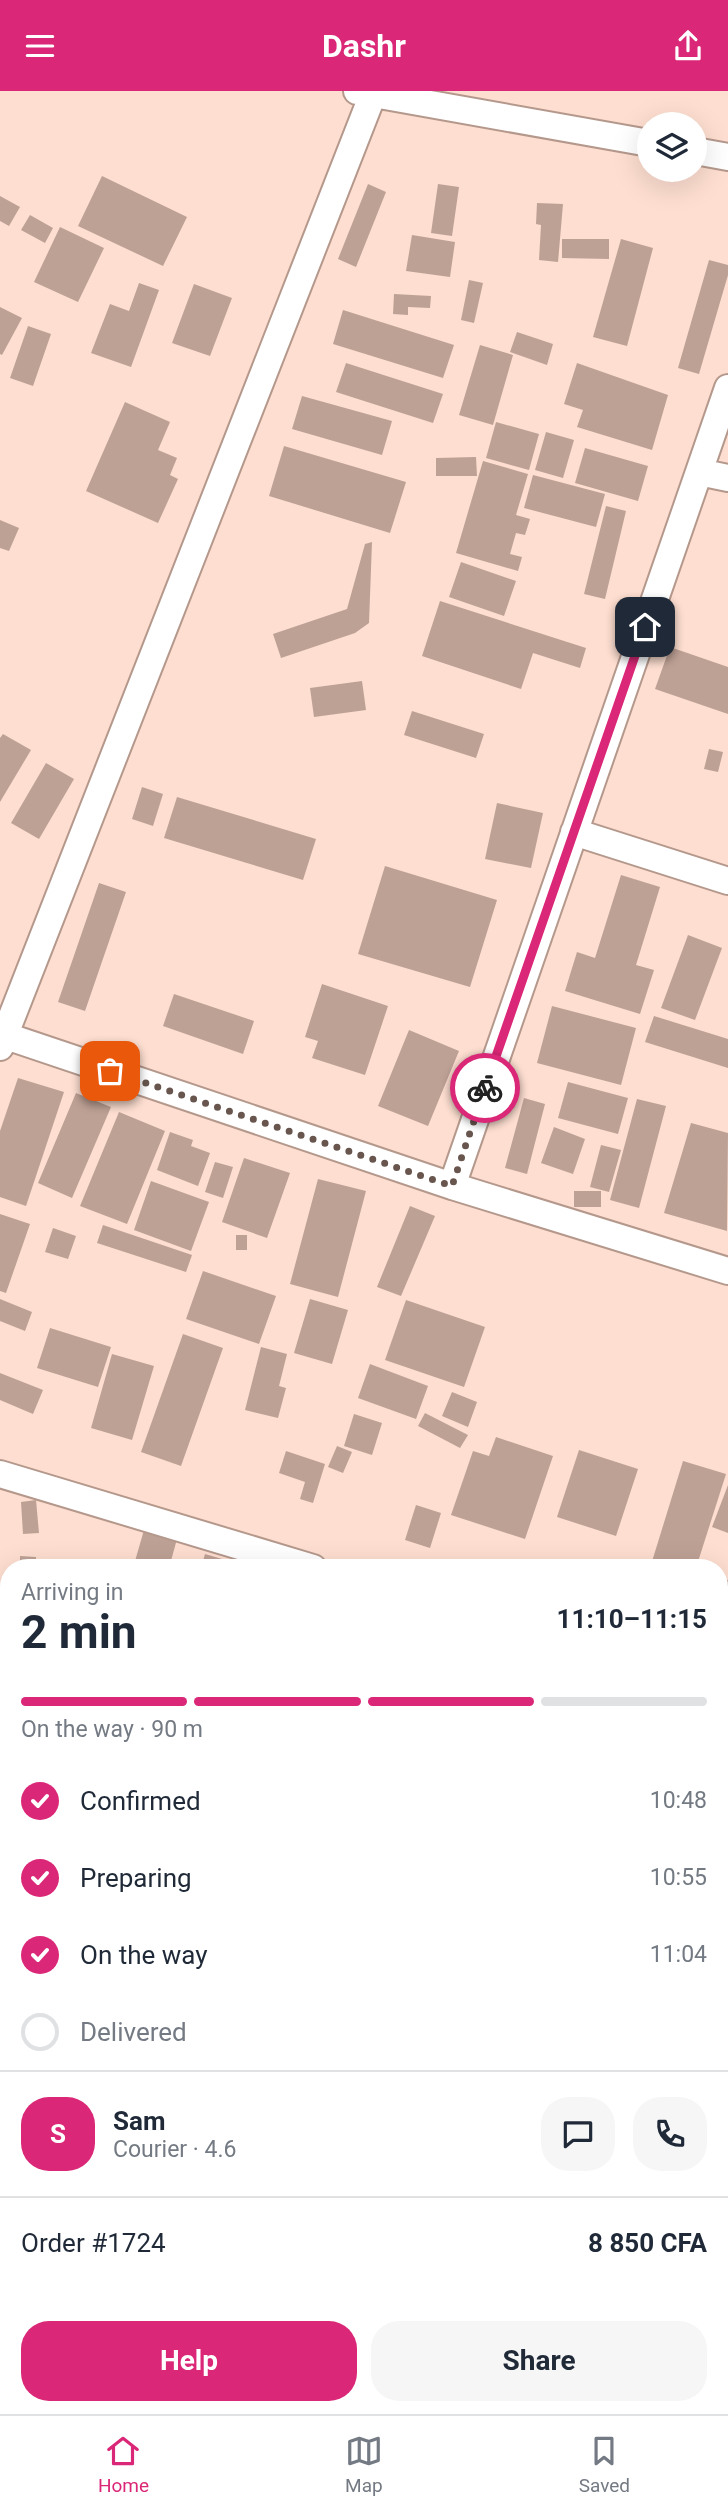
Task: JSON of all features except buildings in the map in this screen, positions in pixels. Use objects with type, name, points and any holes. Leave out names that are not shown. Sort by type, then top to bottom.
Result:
[{"type":"street","points":[[637,141],[421,97],[364,93],[2,1039],[452,1186],[728,1271]]},
{"type":"street","points":[[707,153],[728,157]]},
{"type":"street","points":[[452,1186],[728,388]]},
{"type":"street","points":[[699,473],[728,478]]},
{"type":"street","points":[[574,832],[728,881]]},
{"type":"street","points":[[0,1473],[283,1559]]},
{"type":"way so far","points":[[110,1071],[452,1186],[485,1088]]},
{"type":"route","points":[[485,1088],[645,627]]}]
